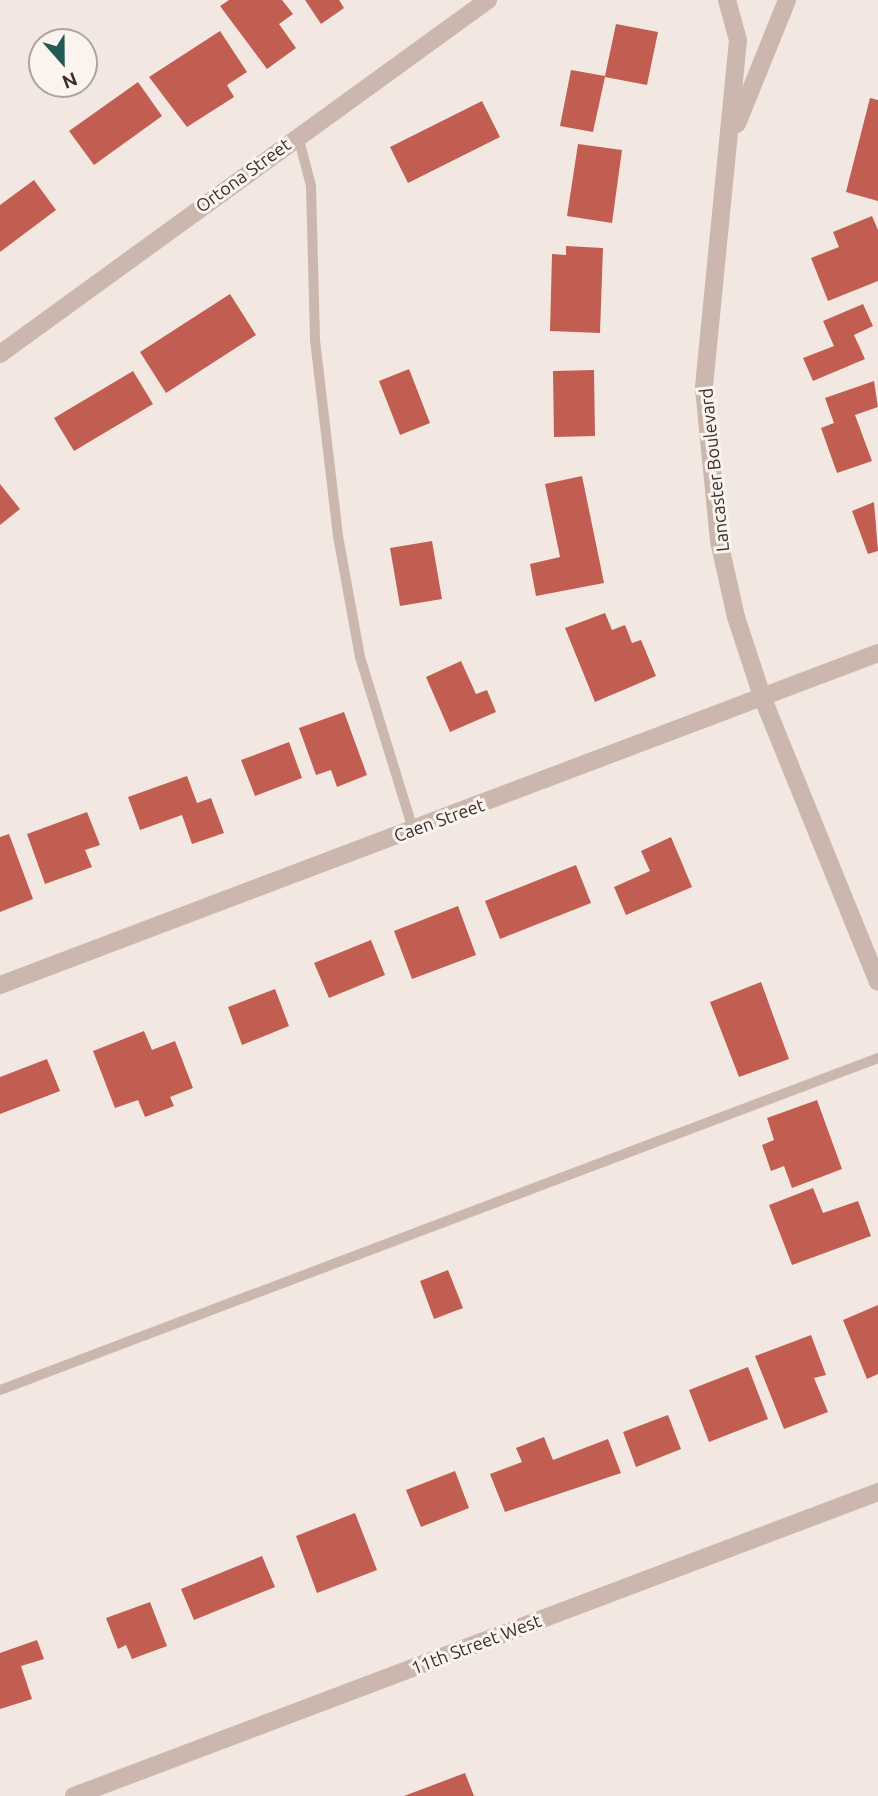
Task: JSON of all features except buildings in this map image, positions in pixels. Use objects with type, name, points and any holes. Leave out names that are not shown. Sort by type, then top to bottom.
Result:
[{"type":"street","name":"Ortona Street","points":[[0,354],[488,0]]},
{"type":"street","name":"Lancaster Boulevard","points":[[727,0],[738,40],[731,141],[704,388],[719,541],[763,699],[878,982]]},
{"type":"street","name":"Lancaster Boulevard","points":[[731,141],[787,0]]},
{"type":"street","name":"Caen Street","points":[[0,985],[763,699],[878,653]]},
{"type":"street","name":"11th Street West","points":[[74,1796],[878,1492]]},
{"type":"lane","points":[[298,136],[311,186],[315,340],[338,536],[360,657],[413,829]]},
{"type":"lane","points":[[0,1390],[878,1058]]}]
